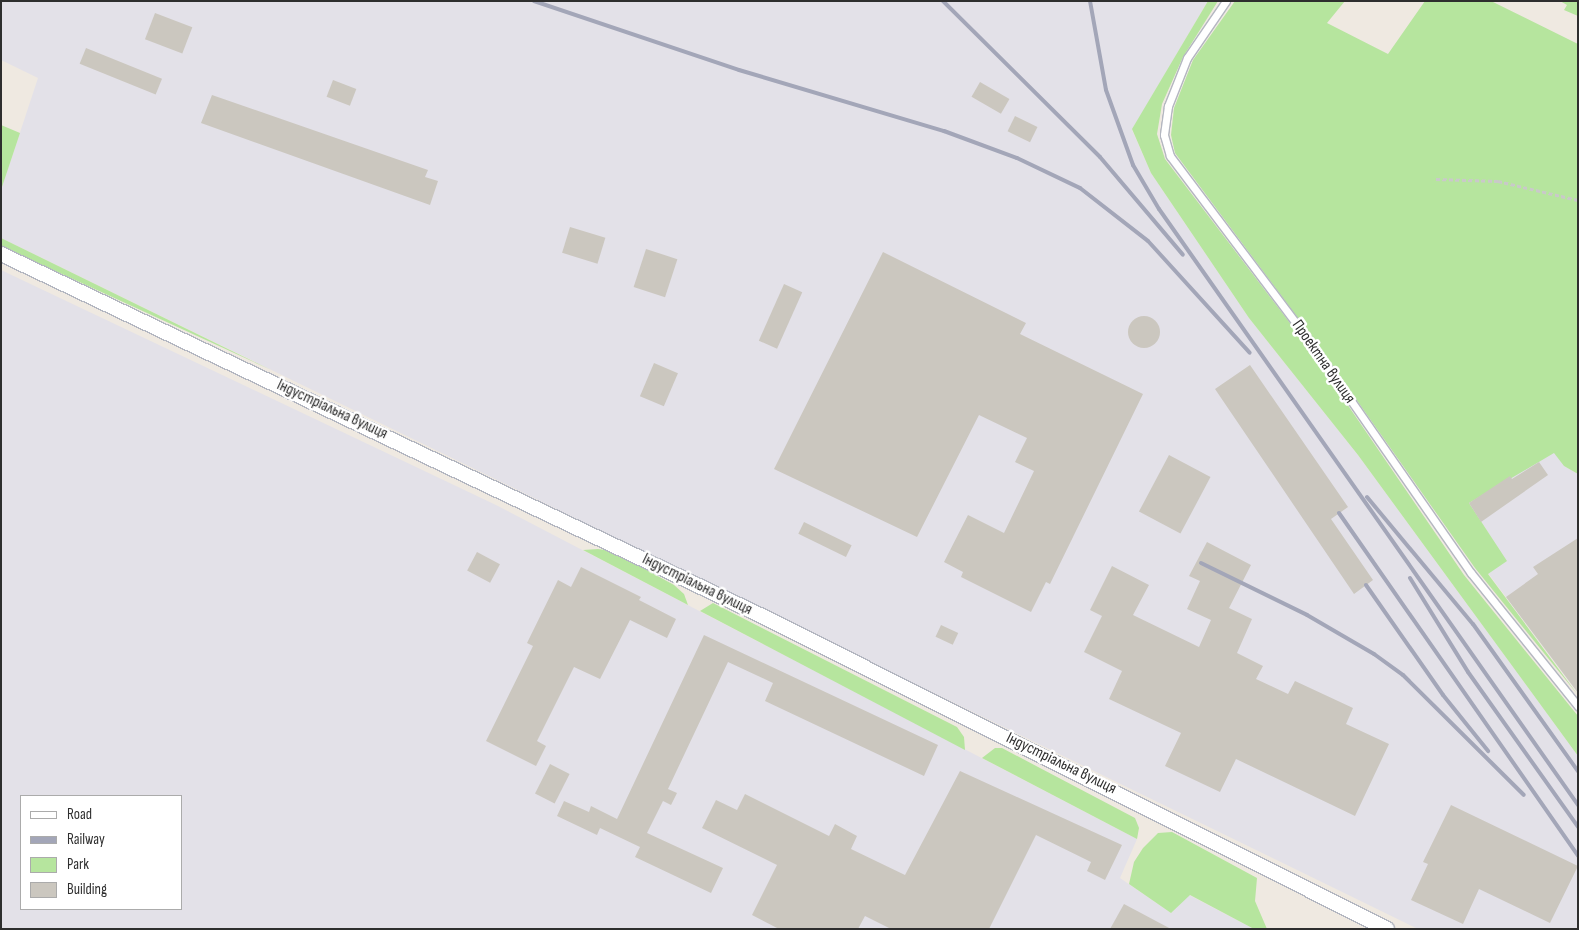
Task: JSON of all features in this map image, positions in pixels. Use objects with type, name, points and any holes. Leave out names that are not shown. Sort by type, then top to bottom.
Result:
[{"type":"street","name":"Індустріальна вулиця","points":[[1,254],[753,612],[1387,929]]},
{"type":"lane","name":"Проектна вулиця","points":[[1226,1],[1187,58],[1168,106],[1164,135],[1170,156],[1311,343],[1471,573],[1578,706]]},
{"type":"path","points":[[1436,179],[1498,181],[1578,200]]},
{"type":"shaded area","points":[[1,1],[1208,1],[1132,130],[1151,173],[1249,318],[1358,455],[1578,756],[1578,929],[1418,929],[1,238],[1,190],[38,78],[1,60]]},
{"type":"shaded area","points":[[1,270],[496,505],[1137,839],[1120,878],[1171,913],[1189,895],[1254,929],[1,929]]},
{"type":"shaded area","points":[[1554,452],[1564,466],[1578,474],[1578,693],[1488,573],[1506,560],[1469,503]]},
{"type":"green space","points":[[1208,1],[1218,1],[1183,57],[1162,104],[1157,134],[1165,159],[1306,344],[1464,575],[1578,716],[1578,756],[1358,455],[1249,318],[1151,173],[1132,129]]},
{"type":"green space","points":[[1235,1],[1345,1],[1327,23],[1388,54],[1425,1],[1491,1],[1578,44],[1578,474],[1564,466],[1554,453],[1469,503],[1507,561],[1488,574],[1578,695],[1475,568],[1315,341],[1175,153],[1171,135],[1174,108],[1193,60]]},
{"type":"green space","points":[[1560,1],[1578,1],[1578,16],[1564,10],[1567,5]]},
{"type":"green space","points":[[1,125],[20,133],[1,190]]},
{"type":"green space","points":[[1,238],[271,370],[1,246]]},
{"type":"green space","points":[[598,549],[612,551],[674,585],[684,594],[688,605],[583,550]]},
{"type":"green space","points":[[713,603],[957,727],[964,737],[965,750],[700,611]]},
{"type":"green space","points":[[995,748],[1002,748],[1135,818],[1139,828],[1137,839],[982,758]]},
{"type":"green space","points":[[1172,832],[1257,878],[1255,901],[1267,929],[1254,929],[1190,895],[1171,913],[1129,884],[1134,862],[1143,848],[1158,833]]},
{"type":"building","points":[[155,13],[192,27],[182,53],[145,39]]},
{"type":"building","points":[[86,48],[162,79],[156,94],[80,64]]},
{"type":"building","points":[[333,80],[356,89],[350,106],[327,97]]},
{"type":"building","points":[[980,82],[1009,99],[1001,114],[972,97]]},
{"type":"building","points":[[212,95],[428,170],[425,177],[438,181],[430,205],[201,123]]},
{"type":"building","points":[[1015,116],[1037,127],[1030,142],[1008,131]]},
{"type":"building","points":[[570,227],[605,238],[597,264],[562,253]]},
{"type":"building","points":[[646,249],[677,259],[665,297],[634,287]]},
{"type":"building","points":[[883,252],[1026,323],[1020,334],[1143,394],[1050,584],[1046,582],[1031,612],[961,577],[963,572],[944,562],[968,515],[1004,533],[1034,471],[1015,462],[1027,438],[979,415],[917,537],[774,469]]},
{"type":"building","points":[[784,284],[802,292],[777,349],[759,341]]},
{"type":"building","points":[[1144,316],[1150,317],[1155,321],[1159,326],[1159,338],[1155,343],[1150,347],[1144,348],[1138,347],[1133,343],[1129,338],[1128,332],[1129,326],[1133,321],[1138,317]]},
{"type":"building","points":[[654,363],[678,373],[664,406],[640,396]]},
{"type":"building","points":[[1250,365],[1348,507],[1331,519],[1373,580],[1354,594],[1215,389]]},
{"type":"building","points":[[1169,455],[1210,477],[1180,534],[1139,512]]},
{"type":"building","points":[[1539,462],[1548,475],[1481,522],[1469,503],[1510,476],[1512,479]]},
{"type":"building","points":[[804,522],[852,545],[846,557],[798,534]]},
{"type":"building","points":[[1578,538],[1578,693],[1506,597],[1538,574],[1533,567]]},
{"type":"building","points":[[1207,542],[1251,565],[1229,608],[1252,619],[1237,653],[1263,666],[1256,679],[1288,694],[1295,681],[1353,708],[1346,724],[1389,744],[1355,816],[1236,759],[1220,792],[1165,766],[1181,733],[1109,699],[1122,671],[1084,652],[1102,616],[1090,610],[1112,566],[1149,585],[1133,615],[1199,647],[1211,620],[1187,609],[1200,581],[1189,576]]},
{"type":"building","points":[[477,552],[500,564],[490,583],[467,571]]},
{"type":"building","points":[[581,567],[641,597],[639,600],[676,619],[667,638],[630,620],[600,679],[574,667],[537,741],[546,746],[536,766],[486,741],[533,646],[527,643],[558,580],[571,587]]},
{"type":"building","points":[[941,625],[958,633],[953,645],[936,637]]},
{"type":"building","points":[[704,635],[938,745],[924,776],[765,701],[773,683],[728,662],[668,789],[677,793],[671,805],[663,801],[647,833],[723,868],[711,893],[635,857],[640,847],[600,828],[597,835],[557,816],[564,801],[589,812],[591,806],[617,819]]},
{"type":"building","points":[[550,764],[570,774],[555,803],[535,793]]},
{"type":"building","points":[[960,771],[1122,845],[1105,880],[1087,871],[1091,862],[1036,835],[989,929],[891,929],[865,916],[858,929],[779,929],[752,915],[777,865],[702,828],[716,800],[737,810],[745,794],[829,836],[835,824],[857,836],[851,849],[905,875]]},
{"type":"building","points":[[1451,805],[1578,866],[1550,923],[1479,889],[1463,924],[1411,900],[1428,864],[1423,862]]},
{"type":"building","points":[[1124,904],[1171,929],[1110,929]]},
{"type":"railway","points":[[534,1],[739,70],[944,131],[1017,158],[1080,188],[1148,241],[1250,353]]},
{"type":"railway","points":[[943,1],[1100,157],[1183,255]]},
{"type":"railway","points":[[1090,1],[1106,90],[1133,165],[1159,209],[1578,805]]},
{"type":"railway","points":[[1367,497],[1473,624],[1578,771]]},
{"type":"railway","points":[[1339,513],[1578,856]]},
{"type":"railway","points":[[1201,563],[1307,615],[1374,654],[1403,675],[1524,795]]},
{"type":"railway","points":[[1410,578],[1468,672],[1578,827]]},
{"type":"railway","points":[[1366,585],[1443,695],[1488,751]]}]
